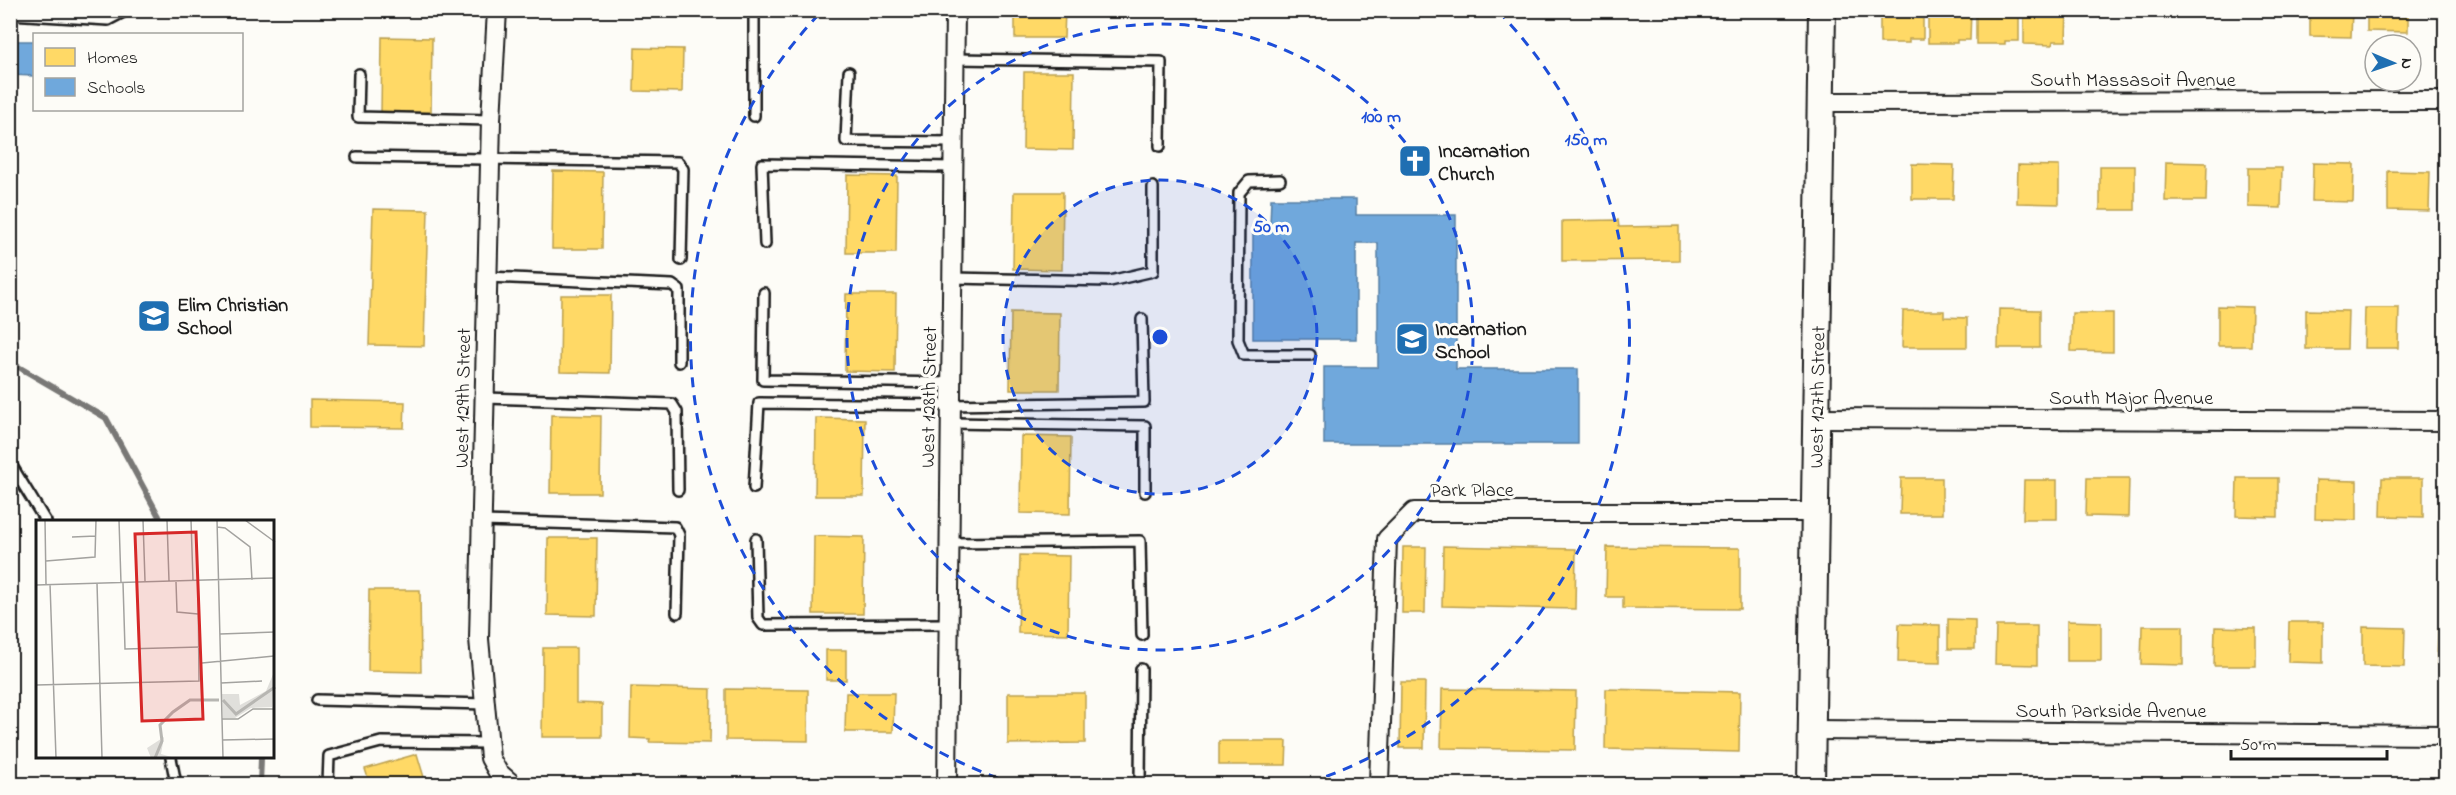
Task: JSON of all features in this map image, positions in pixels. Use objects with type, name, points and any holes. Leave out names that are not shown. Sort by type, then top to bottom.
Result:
[{"type":"main road","name":"West 127th Street","points":[[1810,784],[1822,10]]},
{"type":"street","name":"West 129th Street","points":[[497,10],[491,120],[479,639],[487,704],[490,758],[498,772],[509,783]]},
{"type":"street","name":"West 128th Street","points":[[947,784],[955,10]]},
{"type":"street","name":"South Massasoit Avenue","points":[[1820,102],[2445,101]]},
{"type":"street","name":"South Major Avenue","points":[[1816,418],[2445,421]]},
{"type":"street","name":"Park Place","points":[[1379,784],[1387,539],[1414,512],[1814,512]]},
{"type":"street","name":"South Parkside Avenue","points":[[1811,730],[2445,735]]},
{"type":"lane","points":[[10,14],[108,20],[127,10]]},
{"type":"lane","points":[[754,10],[754,116]]},
{"type":"lane","points":[[954,59],[1161,62],[1160,146]]},
{"type":"lane","points":[[849,72],[846,141],[953,142]]},
{"type":"lane","points":[[359,74],[358,117],[491,120]]},
{"type":"lane","points":[[357,157],[678,162],[683,169],[681,260]]},
{"type":"lane","points":[[765,244],[762,164],[953,167]]},
{"type":"lane","points":[[1280,180],[1249,181],[1239,193],[1238,340],[1244,356],[1310,355]]},
{"type":"lane","points":[[952,278],[1110,280],[1153,271],[1154,187]]},
{"type":"lane","points":[[488,277],[672,285],[679,290],[680,362]]},
{"type":"lane","points":[[764,293],[763,380],[951,383]]},
{"type":"lane","points":[[951,414],[1144,402],[1142,319]]},
{"type":"lane","points":[[485,398],[672,404],[677,412],[678,490]]},
{"type":"lane","points":[[754,488],[756,408],[759,403],[1145,426],[1144,492]]},
{"type":"lane","points":[[10,463],[45,520]]},
{"type":"lane","points":[[482,521],[675,527],[679,535],[677,613]]},
{"type":"lane","points":[[756,539],[758,618],[763,624],[949,624]]},
{"type":"lane","points":[[950,543],[1140,541],[1142,635]]},
{"type":"lane","points":[[1140,784],[1141,669]]},
{"type":"lane","points":[[317,700],[487,704]]},
{"type":"lane","points":[[328,784],[329,756],[360,747],[381,742],[488,743]]},
{"type":"lane","points":[[171,759],[176,784]]},
{"type":"building: Homes","points":[[1015,10],[1065,10],[1064,38],[1015,38]]},
{"type":"building: Homes","points":[[1880,10],[1923,10],[1923,39],[1909,39],[1909,43],[1880,43]]},
{"type":"building: Homes","points":[[1928,10],[1971,10],[1970,40],[1957,40],[1957,43],[1928,43]]},
{"type":"building: Homes","points":[[1976,10],[2019,10],[2019,41],[2005,41],[2005,44],[1976,44]]},
{"type":"building: Homes","points":[[2024,10],[2067,10],[2066,41],[2053,41],[2052,45],[2024,44]]},
{"type":"building: Homes","points":[[2310,10],[2352,10],[2351,37],[2310,36]]},
{"type":"building: Homes","points":[[2367,10],[2408,10],[2408,32],[2367,31]]},
{"type":"building: Homes","points":[[382,37],[432,38],[431,115],[381,115]]},
{"type":"building: Homes","points":[[635,48],[683,49],[682,92],[634,91]]},
{"type":"building: Homes","points":[[1024,72],[1074,72],[1073,150],[1023,149]]},
{"type":"building: Homes","points":[[2166,162],[2207,163],[2206,201],[2165,201]]},
{"type":"building: Homes","points":[[2313,163],[2354,164],[2353,202],[2312,201]]},
{"type":"building: Homes","points":[[1912,164],[1954,165],[1953,199],[1912,199]]},
{"type":"building: Homes","points":[[2018,165],[2059,166],[2059,204],[2017,203]]},
{"type":"building: Homes","points":[[2100,166],[2135,166],[2135,210],[2100,210]]},
{"type":"building: Homes","points":[[2248,168],[2282,168],[2281,208],[2248,207]]},
{"type":"building: Homes","points":[[553,171],[603,172],[602,249],[552,249]]},
{"type":"building: Homes","points":[[2388,171],[2430,172],[2429,211],[2388,210]]},
{"type":"building: Homes","points":[[847,175],[897,176],[896,253],[846,253]]},
{"type":"building: Homes","points":[[1014,192],[1063,192],[1062,270],[1013,269]]},
{"type":"building: Homes","points":[[373,209],[428,210],[424,346],[369,345]]},
{"type":"building: Homes","points":[[1618,220],[1619,227],[1679,226],[1679,260],[1562,261],[1562,221]]},
{"type":"building: Homes","points":[[846,294],[896,294],[895,372],[845,371]]},
{"type":"building: Homes","points":[[561,295],[611,295],[610,373],[560,372]]},
{"type":"building: Homes","points":[[2218,306],[2252,307],[2251,346],[2218,346]]},
{"type":"building: Homes","points":[[2365,308],[2399,308],[2398,348],[2364,348]]},
{"type":"building: Homes","points":[[1999,309],[2040,310],[2040,348],[1998,348]]},
{"type":"building: Homes","points":[[2306,310],[2348,311],[2347,349],[2306,349]]},
{"type":"building: Homes","points":[[1903,311],[1944,311],[1944,317],[1967,318],[1967,347],[1902,347]]},
{"type":"building: Homes","points":[[1011,312],[1060,313],[1059,390],[1010,390]]},
{"type":"building: Homes","points":[[2072,313],[2113,313],[2113,352],[2071,351]]},
{"type":"building: Homes","points":[[310,400],[405,402],[404,428],[310,427]]},
{"type":"building: Homes","points":[[551,415],[601,416],[600,493],[550,493]]},
{"type":"building: Homes","points":[[816,418],[865,419],[864,496],[815,496]]},
{"type":"building: Homes","points":[[1021,436],[1071,437],[1070,514],[1020,513]]},
{"type":"building: Homes","points":[[1901,478],[1942,478],[1942,514],[1900,514]]},
{"type":"building: Homes","points":[[2087,478],[2129,478],[2128,517],[2086,516]]},
{"type":"building: Homes","points":[[2237,478],[2278,478],[2278,517],[2236,516]]},
{"type":"building: Homes","points":[[2382,478],[2423,478],[2423,517],[2381,516]]},
{"type":"building: Homes","points":[[2024,480],[2057,480],[2057,519],[2023,519]]},
{"type":"building: Homes","points":[[2316,480],[2357,481],[2357,520],[2315,519]]},
{"type":"building: Homes","points":[[814,536],[864,537],[863,614],[813,614]]},
{"type":"building: Homes","points":[[548,538],[597,538],[596,616],[547,615]]},
{"type":"building: Homes","points":[[1443,546],[1576,549],[1575,609],[1442,606]]},
{"type":"building: Homes","points":[[1403,547],[1426,547],[1425,613],[1402,613]]},
{"type":"building: Homes","points":[[1607,547],[1740,548],[1740,609],[1623,608],[1623,597],[1606,597]]},
{"type":"building: Homes","points":[[1020,555],[1069,556],[1068,634],[1018,633]]},
{"type":"building: Homes","points":[[369,590],[420,590],[421,672],[368,671]]},
{"type":"building: Homes","points":[[1948,619],[1975,620],[1975,649],[1948,649]]},
{"type":"building: Homes","points":[[2067,621],[2101,622],[2101,661],[2067,661]]},
{"type":"building: Homes","points":[[2289,622],[2323,622],[2323,663],[2288,662]]},
{"type":"building: Homes","points":[[1899,624],[1940,625],[1940,663],[1898,662]]},
{"type":"building: Homes","points":[[1996,626],[2037,626],[2037,665],[1995,664]]},
{"type":"building: Homes","points":[[2142,626],[2183,626],[2183,665],[2141,664]]},
{"type":"building: Homes","points":[[2215,627],[2256,628],[2256,666],[2214,666]]},
{"type":"building: Homes","points":[[2363,627],[2405,628],[2404,667],[2363,666]]},
{"type":"building: Homes","points":[[2438,630],[2446,630],[2446,664],[2437,664]]},
{"type":"building: Homes","points":[[543,648],[576,648],[576,703],[602,704],[602,737],[542,737]]},
{"type":"building: Homes","points":[[826,650],[846,650],[846,680],[826,680]]},
{"type":"building: Homes","points":[[1401,682],[1425,682],[1424,748],[1400,748]]},
{"type":"building: Homes","points":[[631,687],[711,689],[710,743],[649,742],[650,739],[630,738]]},
{"type":"building: Homes","points":[[726,689],[808,690],[808,741],[726,740]]},
{"type":"building: Homes","points":[[1442,689],[1576,691],[1575,750],[1441,748]]},
{"type":"building: Homes","points":[[1606,689],[1740,692],[1739,752],[1605,749]]},
{"type":"building: Homes","points":[[846,693],[894,693],[893,732],[845,732]]},
{"type":"building: Homes","points":[[1008,693],[1085,693],[1085,743],[1008,744]]},
{"type":"building: Homes","points":[[1219,741],[1287,741],[1286,765],[1219,765]]},
{"type":"building: Homes","points":[[417,754],[426,784],[370,784],[365,769]]},
{"type":"building: Schools","points":[[10,41],[33,41],[33,76],[10,75]]},
{"type":"building: Schools","points":[[1271,199],[1356,199],[1356,215],[1456,215],[1456,369],[1578,369],[1578,444],[1324,444],[1324,367],[1378,367],[1378,243],[1356,243],[1356,339],[1253,339],[1253,225],[1270,225]]},
{"type":"waterway","points":[[10,362],[106,418],[161,520]]},
{"type":"waterway","points":[[260,784],[261,759]]},
{"type":"place","name":"Incarnation Church","points":[[1415,161]]},
{"type":"place","name":"Elim Christian School","points":[[154,316]]},
{"type":"place","name":"Incarnation School","points":[[1412,339]]}]
